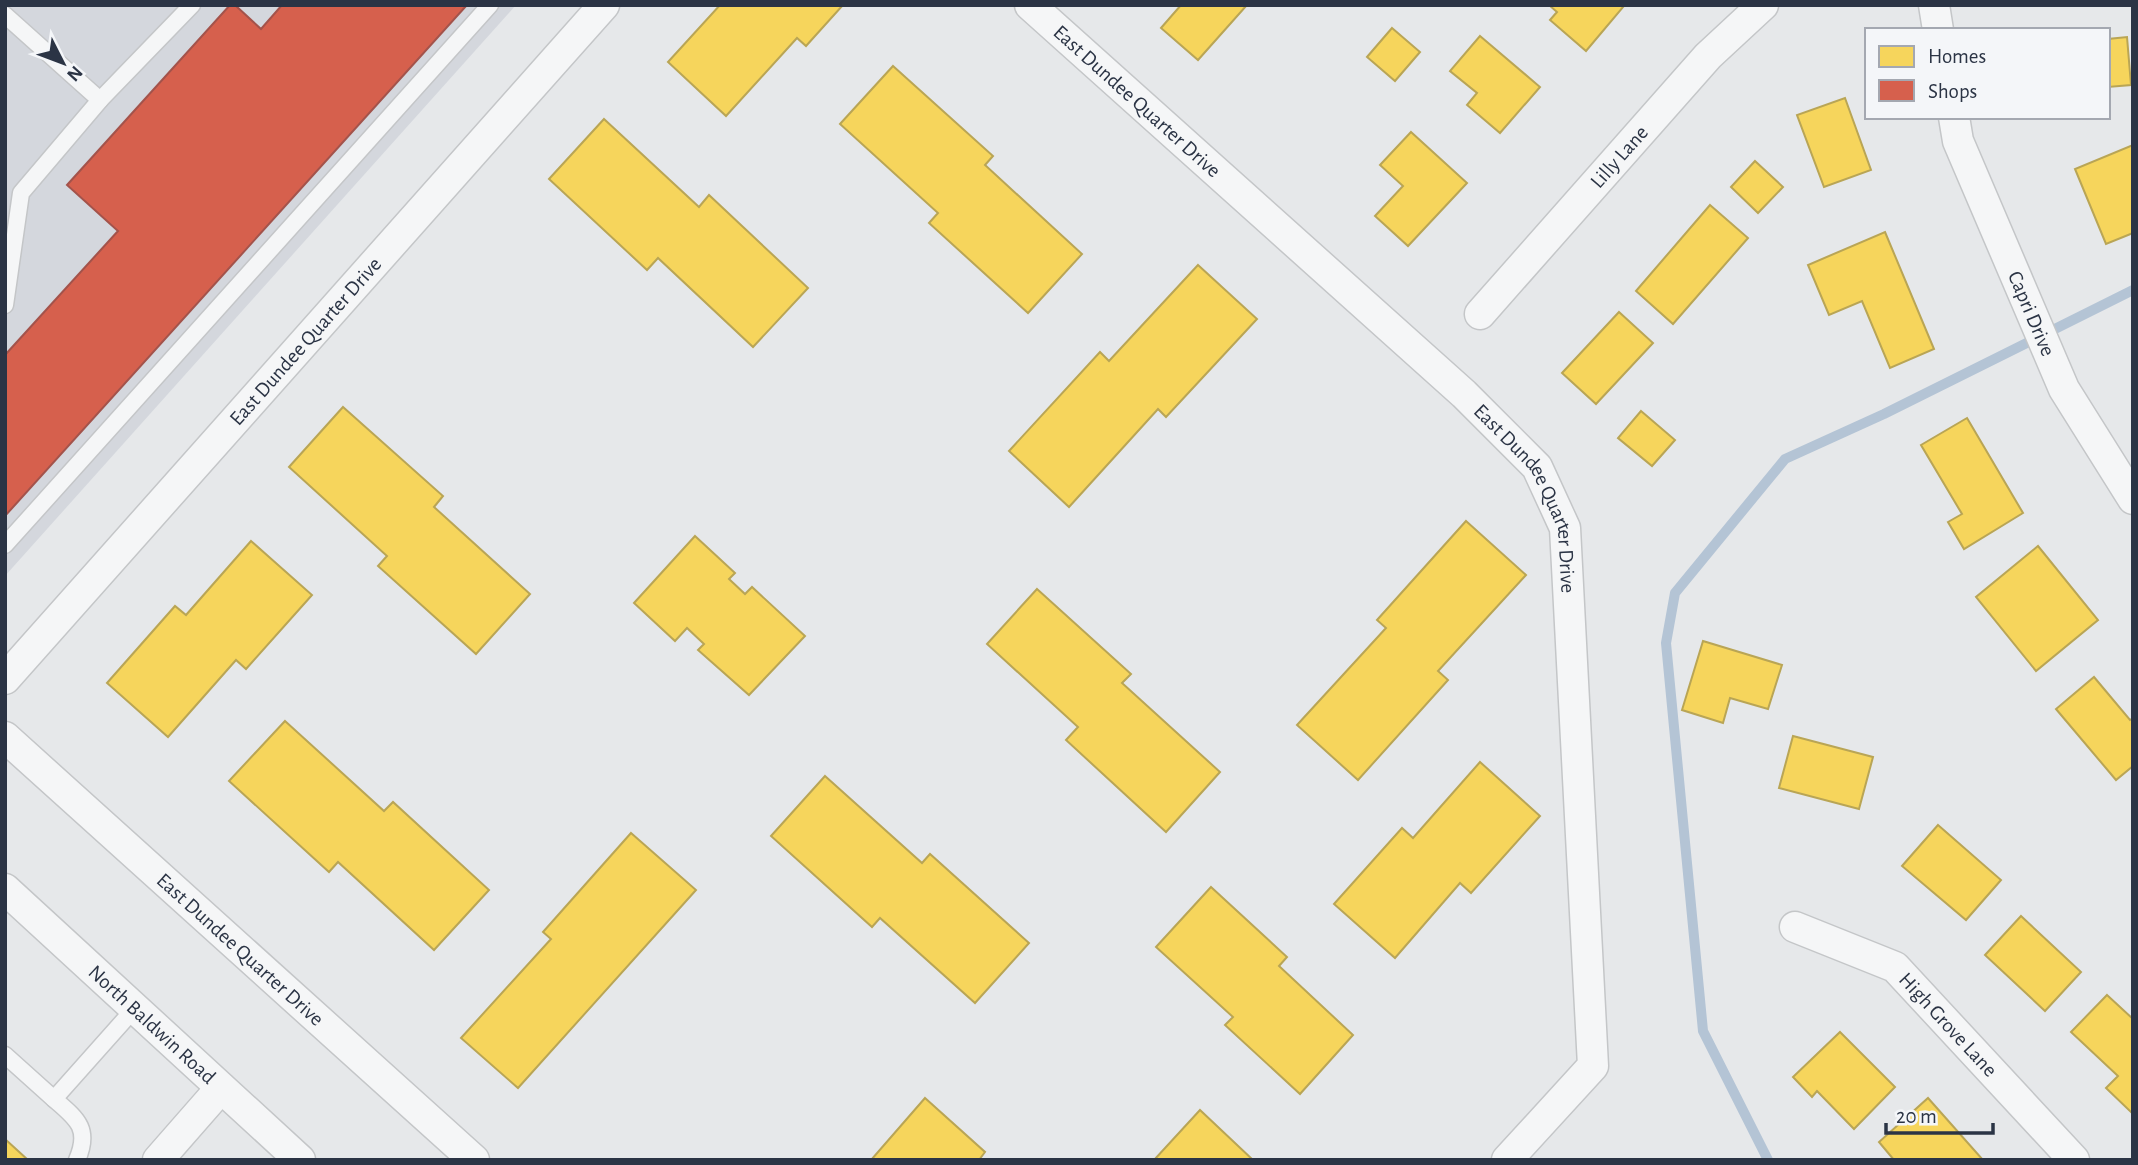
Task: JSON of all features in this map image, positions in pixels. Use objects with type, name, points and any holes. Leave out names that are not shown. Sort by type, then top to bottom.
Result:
[{"type":"street","name":"East Dundee Quarter Drive","points":[[5,679],[604,5]]},
{"type":"street","name":"East Dundee Quarter Drive","points":[[1030,5],[1464,394],[1537,467],[1565,527],[1593,1066],[1507,1160]]},
{"type":"street","name":"Lilly Lane","points":[[1480,314],[1709,56],[1763,5]]},
{"type":"street","points":[[1934,5],[1938,28]]},
{"type":"street","name":"Capri Drive","points":[[1954,119],[1958,141],[2064,389],[2133,499]]},
{"type":"street","name":"East Dundee Quarter Drive","points":[[5,737],[474,1160]]},
{"type":"street","name":"North Baldwin Road","points":[[5,889],[300,1160]]},
{"type":"street","name":"High Grove Lane","points":[[1794,927],[1895,967],[2074,1160]]},
{"type":"street","points":[[158,1160],[222,1088]]},
{"type":"lane","points":[[5,305],[21,193],[100,100],[192,5]]},
{"type":"lane","points":[[5,545],[490,5]]},
{"type":"lane","points":[[5,15],[100,100]]},
{"type":"lane","points":[[54,1098],[135,1008]]},
{"type":"lane","points":[[5,1055],[79,1120],[83,1136],[77,1160]]},
{"type":"shaded area","points":[[5,5],[516,5],[5,576]]},
{"type":"building: Homes","points":[[720,5],[843,5],[806,46],[797,38],[726,116],[668,62]]},
{"type":"building: Homes","points":[[1181,5],[1247,5],[1198,60],[1161,28]]},
{"type":"building: Homes","points":[[1549,5],[1624,6],[1586,51],[1550,20],[1557,12]]},
{"type":"building: Homes","points":[[1392,28],[1420,52],[1395,81],[1367,57]]},
{"type":"building: Homes","points":[[1480,36],[1540,87],[1500,133],[1467,105],[1477,93],[1450,71]]},
{"type":"building: Homes","points":[[2127,37],[2131,85],[2110,87],[2110,39]]},
{"type":"building: Homes","points":[[893,66],[993,156],[985,165],[1082,254],[1028,313],[929,223],[938,213],[840,124]]},
{"type":"building: Homes","points":[[1845,98],[1871,170],[1824,187],[1797,115]]},
{"type":"building: Homes","points":[[604,119],[699,207],[709,195],[808,288],[753,347],[658,258],[647,270],[549,179]]},
{"type":"building: Homes","points":[[1411,132],[1467,183],[1408,246],[1375,216],[1403,186],[1380,165]]},
{"type":"building: Homes","points":[[2133,145],[2133,233],[2106,244],[2075,169]]},
{"type":"building: Homes","points":[[1755,161],[1783,187],[1758,213],[1731,187]]},
{"type":"building: Homes","points":[[1710,205],[1748,238],[1673,324],[1636,291]]},
{"type":"building: Homes","points":[[1885,232],[1934,349],[1890,368],[1862,301],[1829,315],[1808,265]]},
{"type":"building: Homes","points":[[1198,265],[1257,319],[1166,417],[1158,409],[1069,507],[1009,451],[1100,352],[1109,361]]},
{"type":"building: Homes","points":[[1619,312],[1653,343],[1596,404],[1562,373]]},
{"type":"building: Homes","points":[[343,407],[443,496],[434,507],[530,594],[476,654],[378,566],[387,556],[289,467]]},
{"type":"building: Homes","points":[[1641,411],[1675,440],[1652,466],[1618,438]]},
{"type":"building: Homes","points":[[1967,418],[2023,513],[1964,549],[1948,522],[1962,514],[1921,445]]},
{"type":"building: Homes","points":[[1466,521],[1526,575],[1438,671],[1448,680],[1358,780],[1297,725],[1386,628],[1377,620]]},
{"type":"building: Homes","points":[[695,536],[735,573],[729,579],[745,594],[752,587],[805,636],[749,695],[698,650],[704,644],[687,628],[675,641],[634,603]]},
{"type":"building: Homes","points":[[251,541],[312,595],[246,669],[236,660],[168,737],[107,683],[175,606],[186,615]]},
{"type":"building: Homes","points":[[2038,546],[2098,620],[2036,671],[1976,597]]},
{"type":"building: Homes","points":[[1037,589],[1131,674],[1122,683],[1220,772],[1166,832],[1066,740],[1078,727],[987,644]]},
{"type":"building: Homes","points":[[1703,641],[1782,665],[1768,709],[1730,698],[1723,723],[1682,710]]},
{"type":"building: Homes","points":[[2094,677],[2130,720],[2133,718],[2133,766],[2116,780],[2056,709]]},
{"type":"building: Homes","points":[[285,721],[384,811],[393,802],[489,890],[434,950],[338,862],[329,872],[229,781]]},
{"type":"building: Homes","points":[[1793,736],[1873,757],[1859,809],[1779,788]]},
{"type":"building: Homes","points":[[1480,762],[1540,816],[1471,893],[1460,883],[1395,958],[1334,904],[1402,828],[1413,838]]},
{"type":"building: Homes","points":[[825,776],[922,863],[930,854],[1029,943],[975,1003],[880,918],[872,927],[771,836]]},
{"type":"building: Homes","points":[[1938,825],[2001,880],[1966,920],[1902,866]]},
{"type":"building: Homes","points":[[631,833],[696,890],[518,1088],[461,1038],[551,939],[543,932]]},
{"type":"building: Homes","points":[[1211,887],[1287,957],[1279,966],[1353,1035],[1300,1094],[1225,1025],[1233,1017],[1156,947]]},
{"type":"building: Homes","points":[[2021,916],[2081,972],[2045,1011],[1985,955]]},
{"type":"building: Homes","points":[[2107,995],[2133,1019],[2133,1114],[2106,1088],[2118,1076],[2071,1032]]},
{"type":"building: Homes","points":[[1840,1032],[1895,1087],[1854,1129],[1817,1091],[1812,1097],[1793,1077]]},
{"type":"building: Homes","points":[[925,1098],[985,1152],[979,1160],[871,1160]]},
{"type":"building: Homes","points":[[1928,1098],[1983,1160],[1894,1160],[1879,1142]]},
{"type":"building: Homes","points":[[1200,1110],[1253,1160],[1154,1160]]},
{"type":"building: Homes","points":[[5,1139],[28,1160],[5,1160]]},
{"type":"building: Shops","points":[[230,5],[235,5],[261,29],[282,5],[467,5],[5,516],[5,355],[118,231],[67,185]]},
{"type":"waterway","points":[[1768,1160],[1703,1031],[1666,643],[1675,593],[1785,459],[1884,414],[2133,290]]}]
